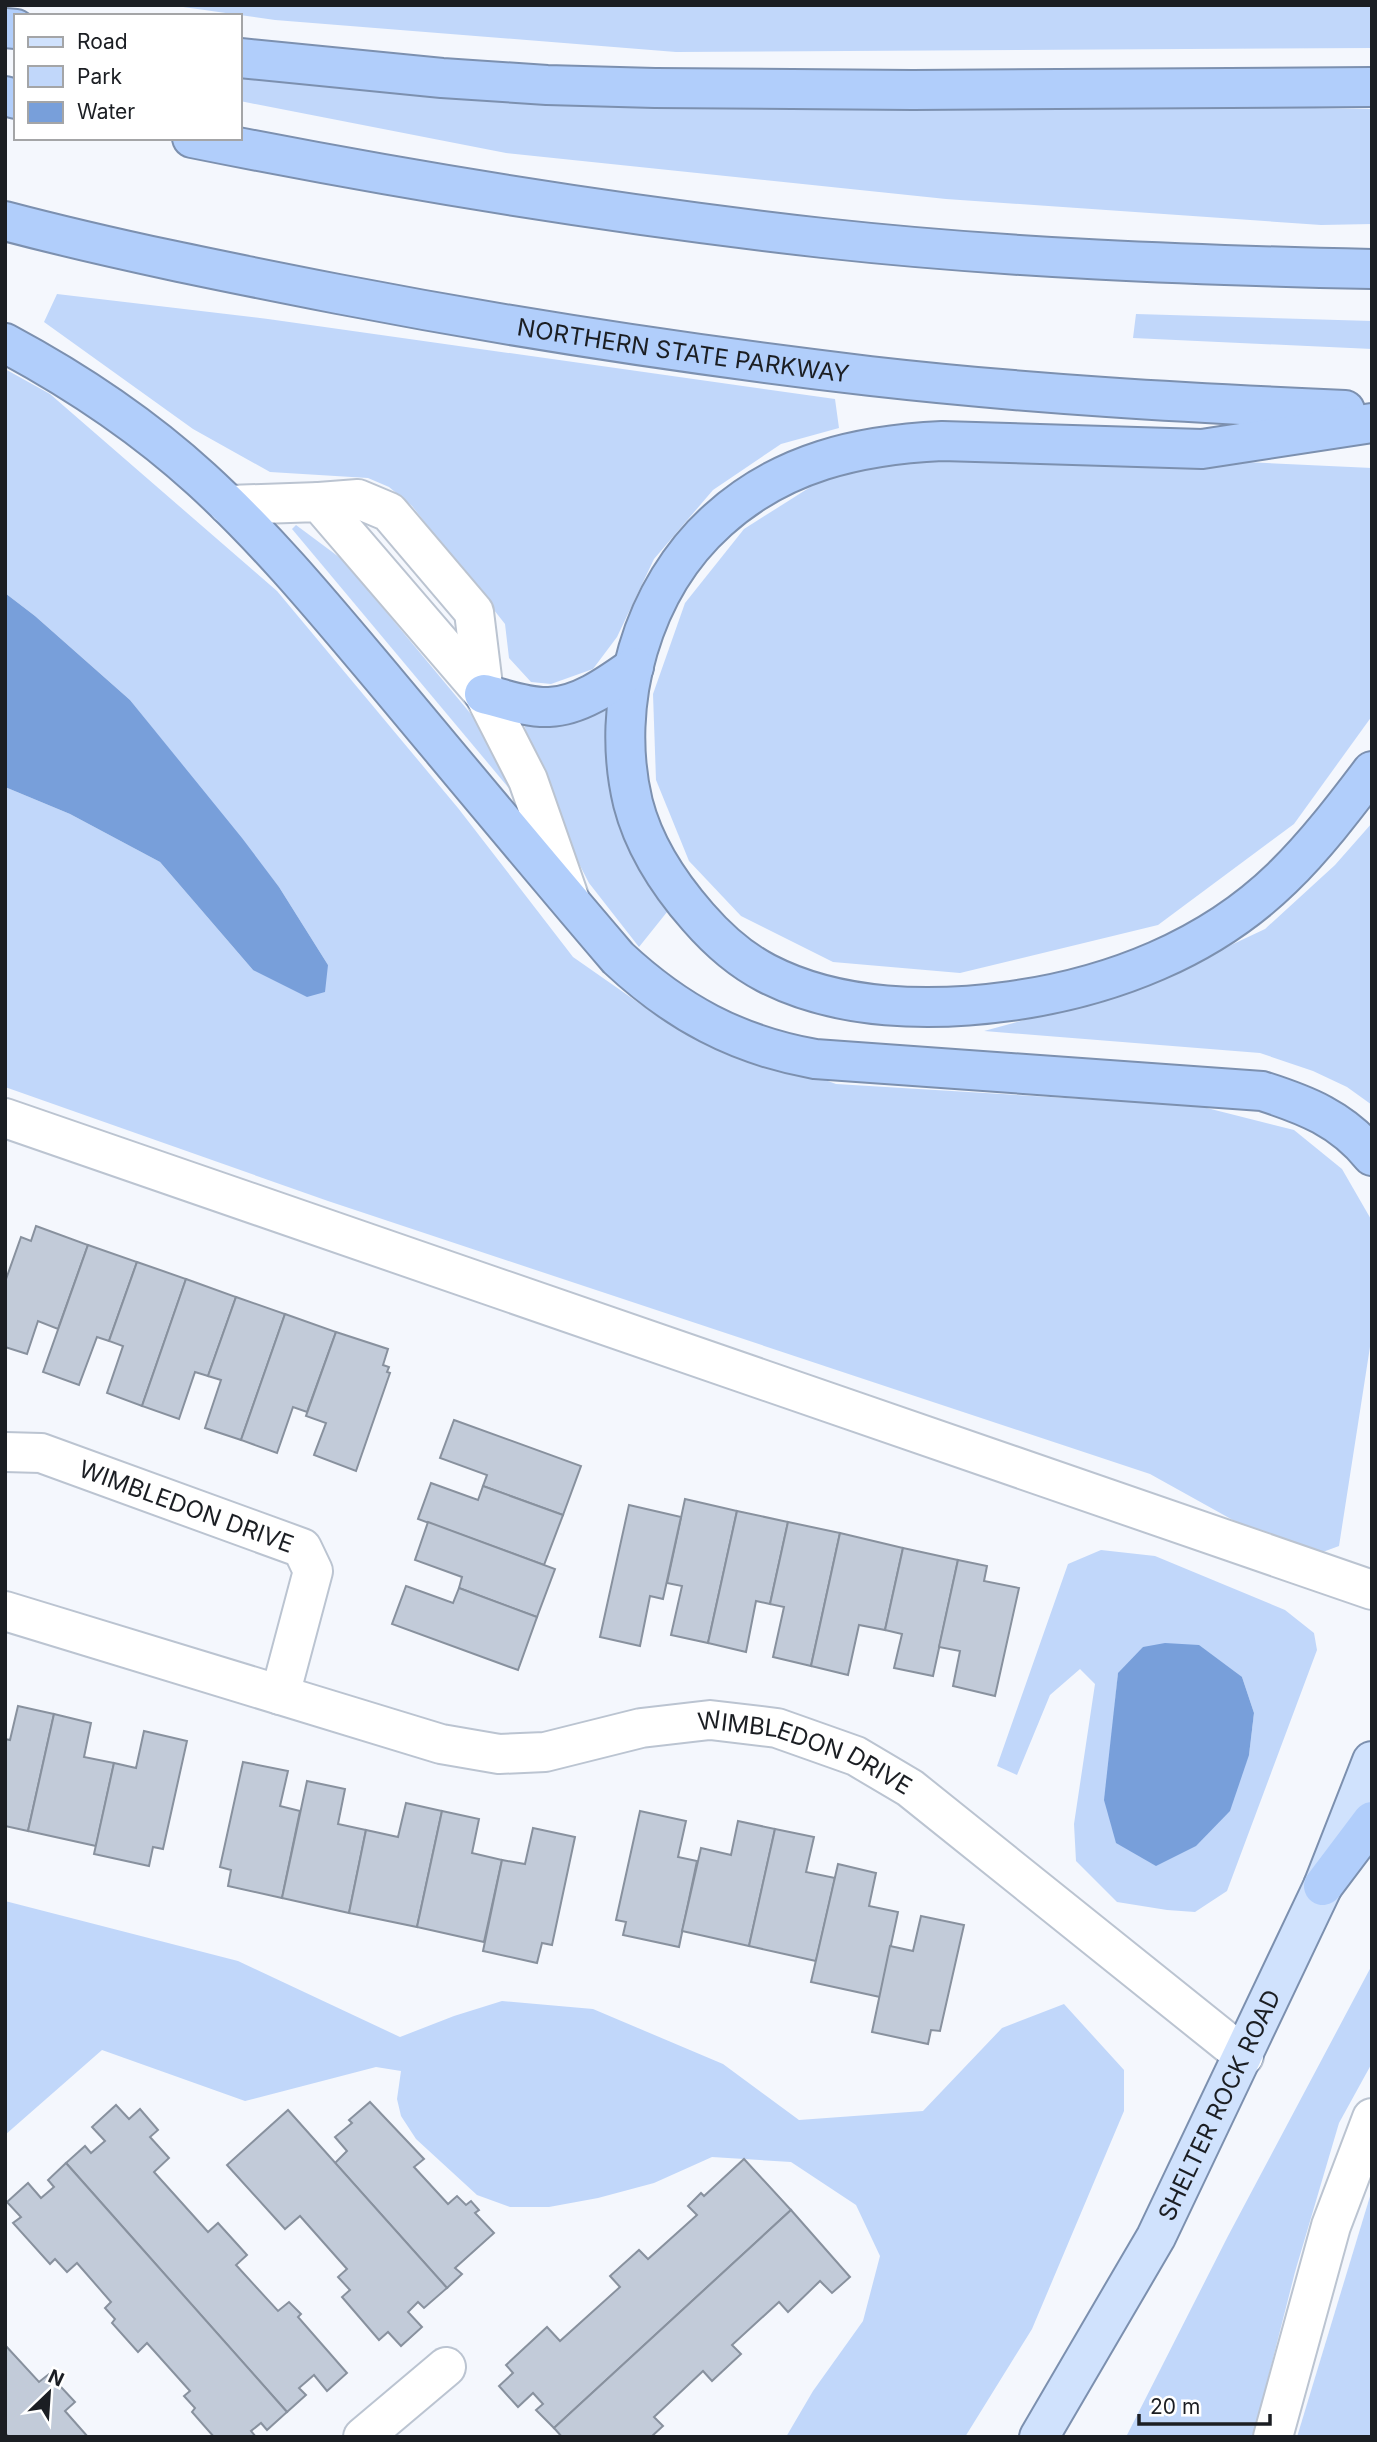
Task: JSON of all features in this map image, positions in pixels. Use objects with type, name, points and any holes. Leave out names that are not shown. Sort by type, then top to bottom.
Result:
[{"type":"highway","points":[[242,58],[442,78],[574,86],[913,90],[1372,87]]},
{"type":"highway","points":[[202,140],[344,169],[504,195],[826,238],[1147,261],[1372,269]]},
{"type":"highway","name":"NORTHERN STATE PARKWAY","points":[[5,221],[219,271],[551,331],[714,356],[872,376],[1037,391],[1192,403],[1372,412]]},
{"type":"highway","points":[[5,343],[93,396],[169,451],[228,505],[295,574],[618,958],[661,995],[693,1017],[781,1053],[847,1063],[1262,1091],[1315,1109],[1358,1140],[1372,1156]]},
{"type":"highway","points":[[1372,423],[1202,449],[942,441],[859,449],[818,460],[784,475],[752,494],[720,517],[694,542],[673,572],[642,636],[627,706],[626,732],[633,802],[644,835],[661,869],[682,898],[734,953],[765,973],[796,986],[833,997],[913,1007],[955,1006],[1049,996],[1096,985],[1186,947],[1254,903],[1282,878],[1336,818],[1372,771]]},
{"type":"highway","points":[[484,694],[548,708],[592,694],[634,667]]},
{"type":"highway","points":[[1323,1886],[1372,1821]]},
{"type":"main road","name":"SHELTER ROCK ROAD","points":[[1039,2437],[1156,2237],[1323,1886],[1372,1760]]},
{"type":"street","points":[[228,505],[319,502],[484,694],[527,780],[571,902]]},
{"type":"street","points":[[5,1118],[1372,1590]]},
{"type":"street","name":"WIMBLEDON DRIVE","points":[[5,1452],[41,1453],[302,1548],[313,1570],[280,1695]]},
{"type":"street","name":"WIMBLEDON DRIVE","points":[[5,1611],[441,1744],[499,1754],[545,1752],[640,1728],[710,1720],[777,1728],[856,1756],[910,1788],[1244,2056]]},
{"type":"street","points":[[1272,2437],[1331,2226],[1370,2121]]},
{"type":"street","points":[[363,2437],[446,2367]]},
{"type":"green space","points":[[169,5],[1372,5],[1372,48],[676,52],[275,20]]},
{"type":"green space","points":[[242,71],[582,104],[925,110],[1252,107],[1372,109],[1372,224],[1321,225],[946,199],[506,153],[242,101]]},
{"type":"green space","points":[[57,294],[268,319],[835,399],[839,428],[781,444],[713,490],[654,559],[617,637],[593,669],[551,684],[531,682],[509,658],[505,624],[412,506],[389,487],[368,478],[270,472],[193,429],[44,322]]},
{"type":"green space","points":[[1136,314],[1372,321],[1372,349],[1133,338]]},
{"type":"green space","points":[[5,369],[50,394],[277,591],[458,808],[573,957],[666,1022],[836,1084],[1199,1106],[1294,1130],[1342,1169],[1372,1221],[1372,1334],[1339,1546],[1312,1556],[1285,1549],[1150,1474],[328,1201],[5,1087],[5,787],[70,814],[160,862],[253,970],[328,965],[279,887],[130,700],[5,593]]},
{"type":"green space","points":[[931,452],[1053,453],[1372,468],[1372,716],[1294,824],[1158,925],[960,973],[833,962],[741,916],[689,861],[656,780],[653,694],[685,603],[744,529],[823,479]]},
{"type":"green space","points":[[296,525],[343,560],[485,731],[513,793],[292,529]]},
{"type":"green space","points":[[606,699],[608,764],[624,837],[671,907],[639,947],[589,883],[556,819],[521,716]]},
{"type":"green space","points":[[1372,823],[1372,1105],[1347,1087],[1313,1071],[1260,1053],[984,1031],[1140,988],[1265,929],[1335,865]]},
{"type":"green space","points":[[1101,1550],[1155,1556],[1285,1610],[1314,1633],[1317,1650],[1227,1891],[1195,1912],[1117,1902],[1076,1861],[1074,1824],[1095,1684],[1080,1669],[1050,1695],[1017,1775],[997,1766],[1068,1564]],"holes":[[[1118,1673],[1242,1677],[1254,1713],[1249,1755],[1112,1737]]]},
{"type":"green space","points":[[5,1901],[238,1961],[400,2037],[502,2001],[593,2009],[723,2064],[799,2120],[923,2111],[1002,2028],[1064,2004],[1124,2070],[1124,2111],[1032,2329],[965,2437],[786,2437],[813,2391],[863,2321],[880,2256],[856,2205],[791,2162],[712,2157],[654,2183],[598,2198],[549,2207],[510,2207],[477,2195],[416,2139],[401,2116],[397,2099],[401,2071],[376,2067],[245,2101],[102,2050],[5,2135]]},
{"type":"green space","points":[[1372,1965],[1372,2063],[1339,2123],[1295,2272],[1253,2437],[1126,2437],[1228,2236]]},
{"type":"green space","points":[[1371,2193],[1372,2437],[1297,2437]]},
{"type":"water","points":[[5,593],[130,700],[242,838],[279,887],[328,965],[325,992],[307,997],[253,970],[160,862],[70,814],[5,787]]},
{"type":"water","points":[[1165,1643],[1199,1645],[1242,1677],[1254,1713],[1249,1755],[1230,1811],[1196,1846],[1156,1866],[1116,1843],[1104,1800],[1118,1673],[1143,1647]]},
{"type":"building","points":[[36,1226],[88,1245],[58,1329],[38,1321],[27,1354],[5,1347],[5,1282],[21,1237],[31,1241]]},
{"type":"building","points":[[88,1245],[137,1262],[109,1341],[97,1337],[79,1385],[43,1372]]},
{"type":"building","points":[[137,1262],[186,1279],[142,1406],[107,1393],[123,1346],[109,1341]]},
{"type":"building","points":[[186,1279],[236,1297],[208,1376],[195,1372],[179,1419],[142,1406]]},
{"type":"building","points":[[236,1297],[285,1314],[241,1440],[205,1428],[221,1380],[208,1376]]},
{"type":"building","points":[[285,1314],[336,1332],[307,1412],[293,1407],[277,1453],[241,1440]]},
{"type":"building","points":[[336,1332],[388,1349],[383,1365],[389,1367],[387,1372],[390,1373],[356,1471],[314,1455],[326,1423],[306,1416]]},
{"type":"building","points":[[454,1420],[581,1466],[563,1515],[483,1486],[487,1475],[440,1458]]},
{"type":"building","points":[[431,1483],[478,1500],[483,1486],[563,1515],[544,1565],[418,1519]]},
{"type":"building","points":[[685,1499],[737,1511],[708,1643],[671,1635],[682,1586],[667,1583]]},
{"type":"building","points":[[629,1505],[681,1517],[663,1599],[650,1596],[640,1646],[600,1637]]},
{"type":"building","points":[[737,1511],[788,1522],[770,1604],[756,1601],[746,1652],[708,1643]]},
{"type":"building","points":[[428,1522],[555,1569],[537,1617],[459,1588],[462,1577],[415,1560]]},
{"type":"building","points":[[788,1522],[840,1533],[811,1666],[773,1657],[784,1607],[770,1604]]},
{"type":"building","points":[[840,1533],[903,1548],[885,1630],[859,1625],[848,1675],[811,1666]]},
{"type":"building","points":[[903,1548],[958,1560],[933,1676],[894,1668],[902,1634],[885,1630]]},
{"type":"building","points":[[958,1560],[987,1566],[984,1581],[1019,1588],[995,1696],[953,1686],[960,1651],[939,1647]]},
{"type":"building","points":[[406,1586],[453,1603],[459,1588],[537,1617],[518,1670],[392,1624]]},
{"type":"building","points":[[18,1706],[54,1714],[28,1831],[5,1826],[5,1739],[10,1740]]},
{"type":"building","points":[[54,1714],[91,1723],[84,1757],[114,1763],[96,1846],[28,1831]]},
{"type":"building","points":[[144,1731],[187,1741],[163,1849],[153,1847],[149,1866],[94,1854],[114,1763],[136,1768]]},
{"type":"building","points":[[243,1762],[288,1771],[280,1806],[300,1811],[282,1898],[228,1886],[231,1870],[220,1867]]},
{"type":"building","points":[[307,1781],[345,1789],[338,1824],[366,1830],[349,1913],[282,1898]]},
{"type":"building","points":[[406,1803],[442,1811],[417,1927],[349,1913],[366,1830],[398,1837]]},
{"type":"building","points":[[442,1811],[479,1819],[472,1853],[502,1860],[484,1942],[417,1927]]},
{"type":"building","points":[[640,1811],[686,1821],[678,1857],[697,1861],[679,1947],[623,1935],[626,1922],[616,1920]]},
{"type":"building","points":[[738,1821],[775,1829],[749,1946],[682,1931],[701,1848],[731,1855]]},
{"type":"building","points":[[533,1828],[575,1837],[552,1945],[542,1943],[537,1963],[483,1951],[502,1860],[525,1864]]},
{"type":"building","points":[[775,1829],[814,1837],[806,1872],[835,1878],[816,1961],[749,1946]]},
{"type":"building","points":[[838,1864],[876,1873],[869,1906],[898,1912],[880,1997],[811,1982]]},
{"type":"building","points":[[921,1916],[964,1925],[940,2031],[931,2030],[928,2044],[872,2032],[890,1946],[913,1951]]},
{"type":"building","points":[[370,2102],[424,2159],[414,2167],[448,2204],[457,2196],[466,2205],[471,2201],[479,2210],[475,2213],[494,2233],[455,2268],[462,2274],[447,2288],[335,2163],[347,2151],[335,2137],[352,2123],[349,2120]]},
{"type":"building","points":[[116,2105],[129,2119],[140,2109],[158,2130],[150,2137],[169,2158],[154,2172],[208,2232],[218,2223],[247,2255],[236,2265],[278,2311],[289,2302],[301,2314],[298,2317],[347,2373],[327,2391],[314,2375],[299,2388],[306,2395],[287,2412],[66,2163],[85,2146],[91,2153],[105,2141],[92,2127]]},
{"type":"building","points":[[288,2110],[447,2288],[424,2308],[418,2302],[408,2312],[422,2327],[401,2346],[388,2332],[379,2340],[342,2297],[350,2290],[338,2277],[347,2269],[300,2216],[285,2229],[227,2165]]},
{"type":"building","points":[[744,2159],[791,2210],[554,2428],[536,2410],[543,2404],[533,2393],[518,2407],[499,2386],[513,2373],[506,2365],[547,2327],[560,2341],[620,2287],[610,2276],[639,2250],[648,2259],[697,2215],[688,2206],[701,2193],[704,2196]]},
{"type":"building","points":[[66,2163],[287,2412],[267,2430],[261,2423],[251,2431],[256,2437],[214,2437],[192,2412],[195,2408],[184,2396],[190,2391],[147,2343],[138,2352],[112,2323],[115,2319],[105,2308],[111,2302],[77,2263],[67,2272],[55,2259],[50,2264],[13,2223],[21,2217],[7,2202],[28,2183],[41,2198],[54,2187],[48,2180]]},
{"type":"building","points":[[791,2210],[850,2277],[832,2293],[820,2281],[788,2312],[779,2302],[732,2345],[741,2354],[712,2381],[703,2371],[654,2417],[663,2426],[651,2437],[562,2437],[554,2428]]},
{"type":"building","points":[[5,2345],[39,2382],[49,2374],[75,2402],[65,2411],[88,2437],[9,2437],[5,2433]]}]
